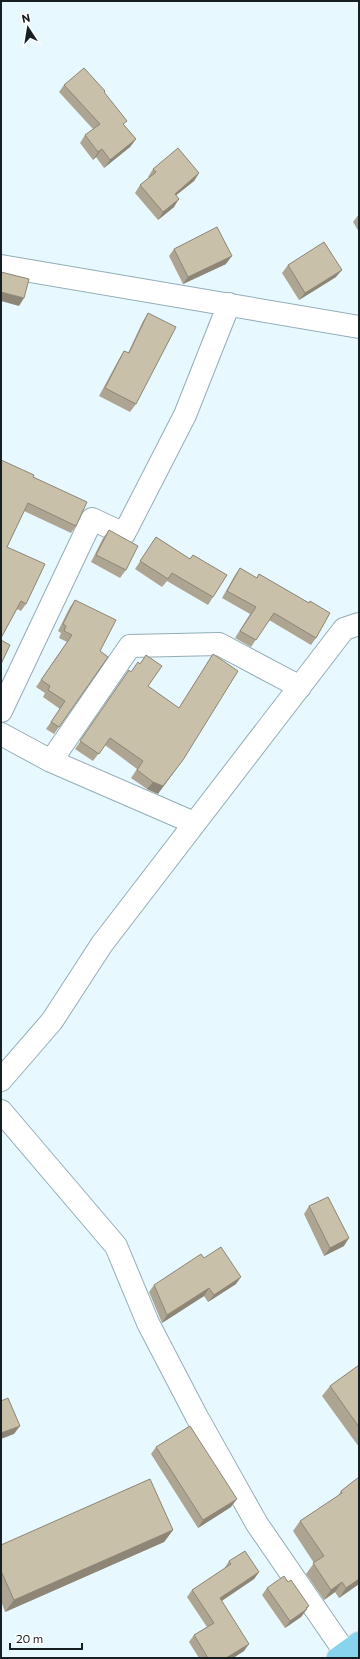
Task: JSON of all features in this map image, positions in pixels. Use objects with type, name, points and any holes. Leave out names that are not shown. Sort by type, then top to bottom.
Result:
[{"type":"street","points":[[1,266],[359,327]]},
{"type":"street","points":[[1,711],[92,519],[124,534],[185,415],[229,304]]},
{"type":"street","points":[[1,1080],[52,1021],[102,944],[344,629],[359,624]]},
{"type":"street","points":[[51,761],[130,646],[219,644],[300,687]]},
{"type":"street","points":[[1,734],[51,761],[194,823]]},
{"type":"street","points":[[1,1111],[116,1246],[148,1324],[196,1417],[257,1524],[348,1653]]},
{"type":"building","points":[[84,68],[105,91],[104,92],[127,121],[123,124],[136,139],[110,160],[102,149],[98,152],[85,135],[100,124],[64,85]]},
{"type":"building","points":[[178,148],[199,173],[175,194],[179,199],[163,212],[140,185],[156,172],[153,169]]},
{"type":"building","points":[[217,227],[232,256],[188,277],[174,249]]},
{"type":"building","points":[[324,242],[342,270],[305,293],[288,265]]},
{"type":"building","points":[[1,272],[29,279],[24,298],[1,292]]},
{"type":"building","points":[[148,313],[176,327],[136,404],[105,388],[124,351],[129,353]]},
{"type":"building","points":[[1,460],[34,475],[33,477],[87,502],[76,526],[28,503],[7,547],[45,564],[26,604],[21,601],[1,638]]},
{"type":"building","points":[[109,530],[138,546],[126,570],[96,555]]},
{"type":"building","points":[[156,537],[190,559],[193,555],[227,575],[213,597],[172,573],[168,579],[140,561]]},
{"type":"building","points":[[240,568],[257,578],[259,574],[309,603],[310,601],[330,613],[316,638],[274,613],[256,640],[240,631],[256,607],[227,591]]},
{"type":"building","points":[[75,600],[116,620],[100,651],[108,657],[59,727],[51,722],[65,701],[48,690],[50,686],[41,680],[72,635],[64,631],[66,626],[63,624]]},
{"type":"building","points":[[1,640],[10,645],[1,664]]},
{"type":"building","points":[[213,654],[238,671],[183,760],[163,786],[153,782],[137,770],[143,761],[110,738],[99,754],[80,741],[129,670],[131,672],[138,662],[140,664],[146,655],[162,666],[148,686],[179,708]]},
{"type":"building","points":[[328,1197],[349,1238],[330,1248],[309,1206]]},
{"type":"building","points":[[221,1247],[241,1277],[214,1295],[209,1288],[167,1315],[154,1285],[201,1254],[204,1258]]},
{"type":"building","points":[[359,1365],[359,1427],[330,1386]]},
{"type":"building","points":[[8,1398],[20,1426],[1,1433],[1,1401]]},
{"type":"building","points":[[190,1426],[237,1499],[203,1520],[156,1447]]},
{"type":"building","points":[[359,1477],[359,1579],[346,1588],[342,1582],[331,1590],[313,1563],[324,1556],[300,1521],[342,1493],[341,1491]]},
{"type":"building","points":[[150,1479],[173,1530],[14,1600],[1,1571],[1,1545]]},
{"type":"building","points":[[245,1551],[259,1572],[220,1598],[249,1644],[226,1658],[208,1658],[194,1635],[214,1623],[192,1590],[231,1564],[229,1561]]},
{"type":"building","points":[[284,1576],[288,1582],[291,1580],[309,1606],[290,1621],[267,1588]]}]
